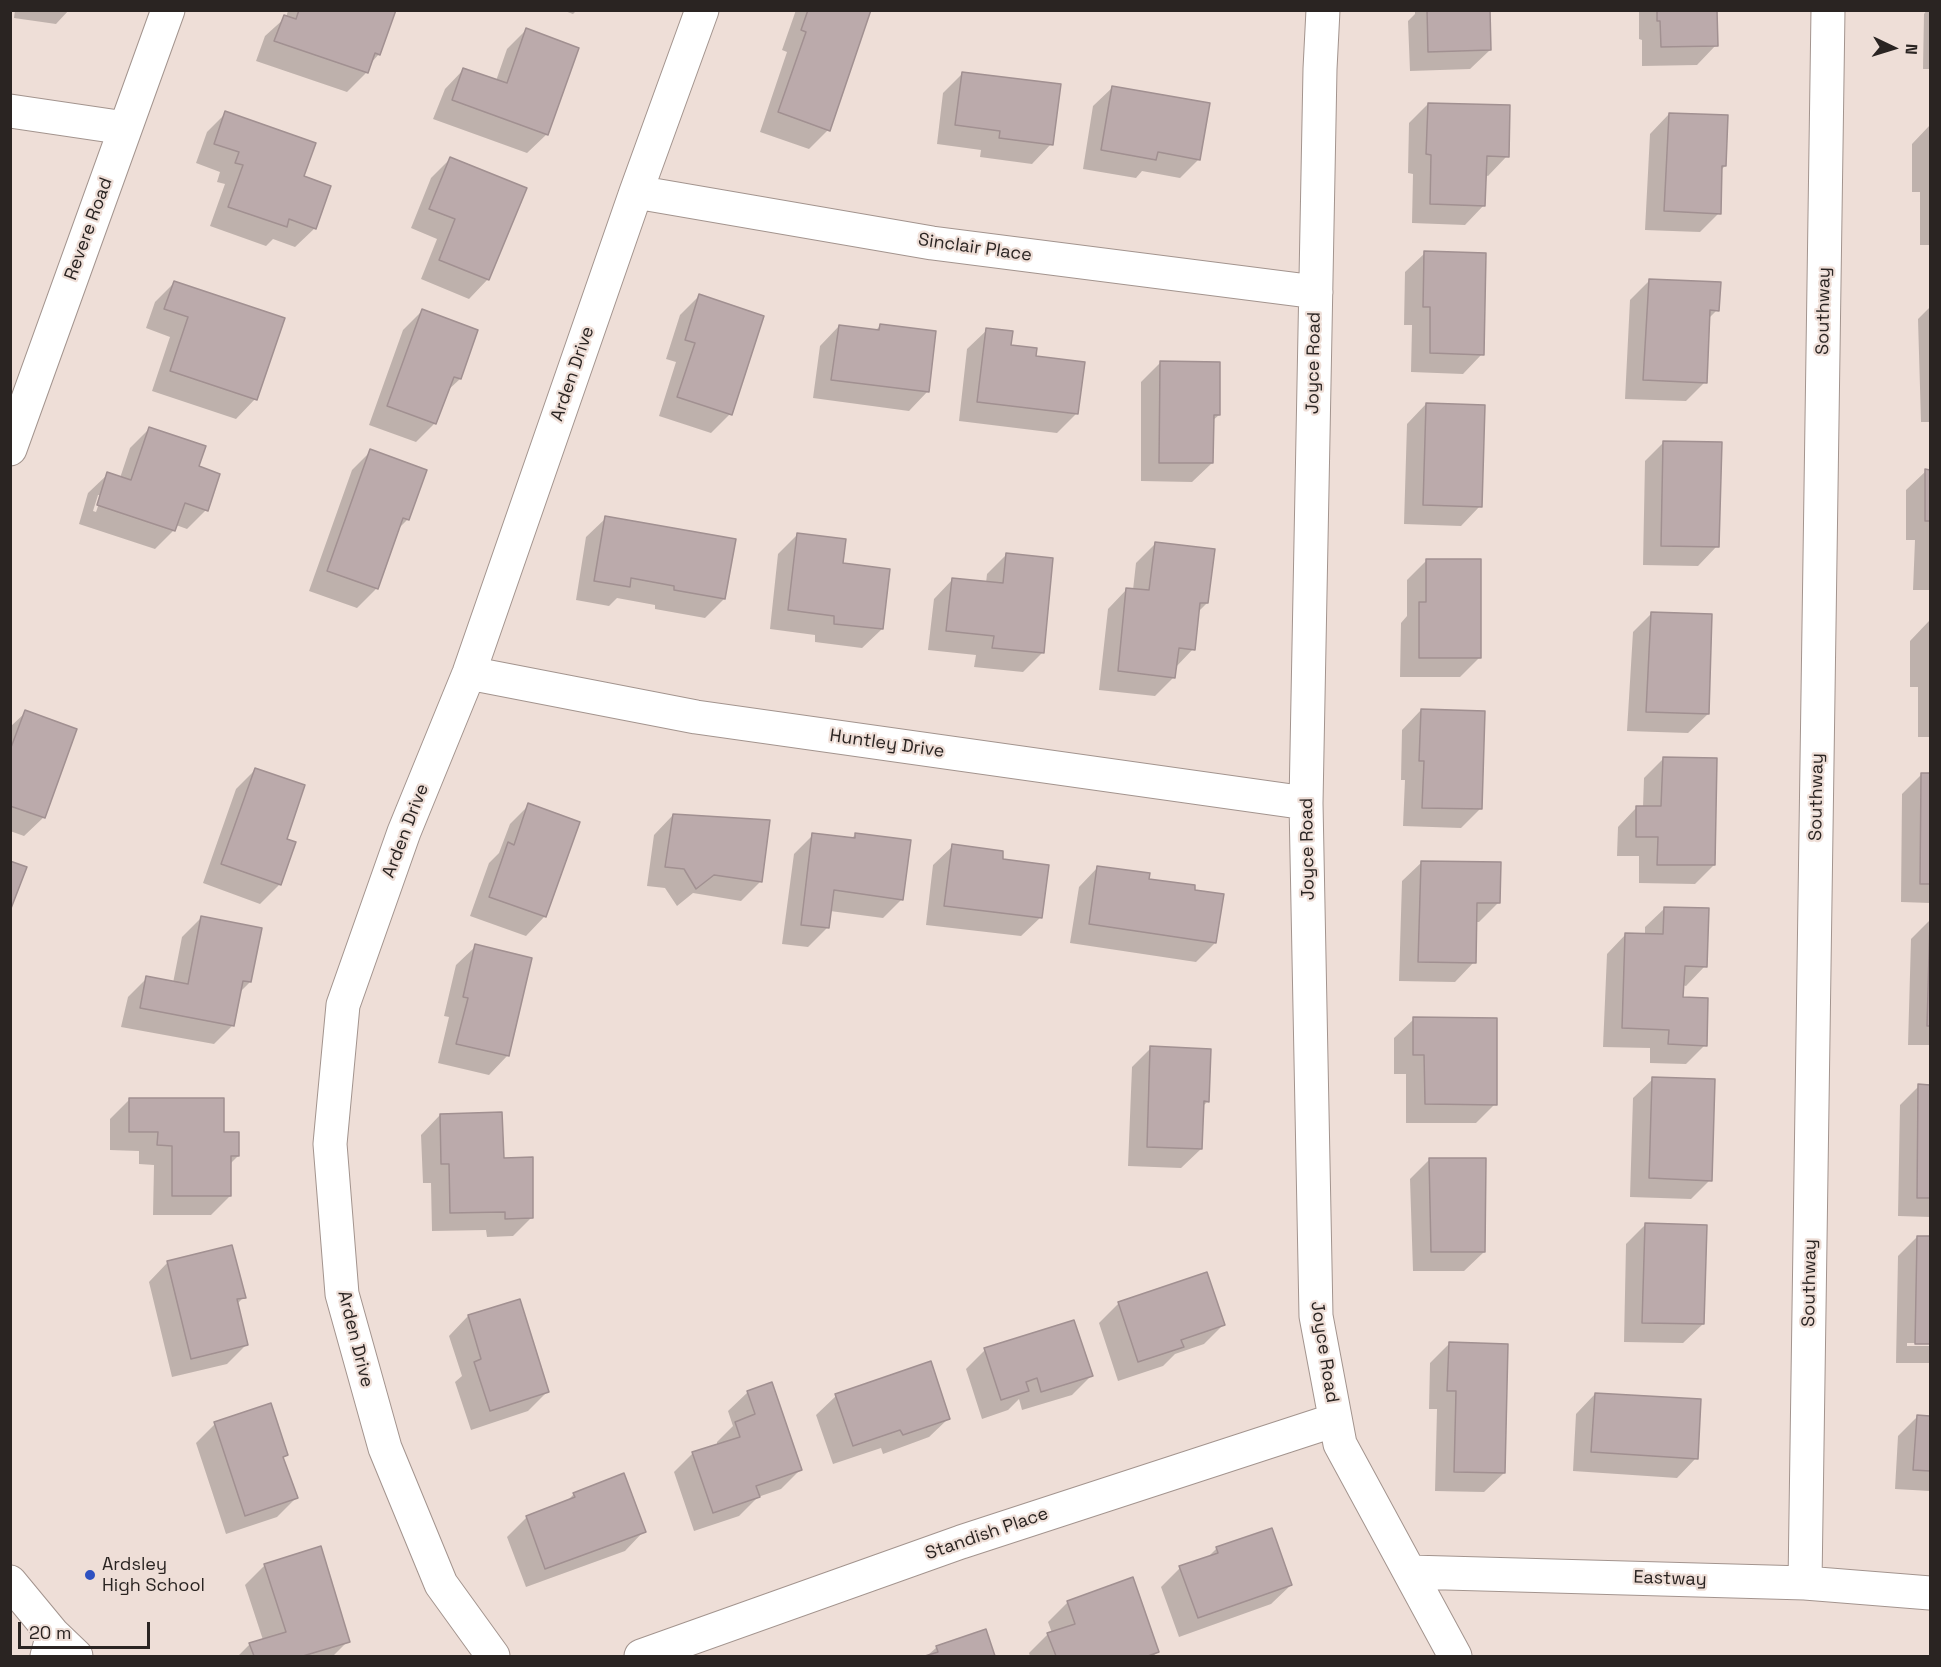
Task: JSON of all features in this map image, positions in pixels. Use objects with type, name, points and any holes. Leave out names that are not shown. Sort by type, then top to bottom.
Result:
[{"type":"street","name":"Revere Road","points":[[10,449],[168,10]]},
{"type":"street","name":"Arden Drive","points":[[494,1656],[441,1584],[385,1448],[342,1294],[330,1144],[343,1005],[404,832],[469,673],[636,192],[702,10]]},
{"type":"street","name":"Joyce Road","points":[[1323,10],[1319,81],[1306,803],[1316,1316],[1340,1444],[1455,1656]]},
{"type":"street","name":"Southway","points":[[1805,1583],[1828,10]]},
{"type":"street","points":[[10,111],[125,128]]},
{"type":"street","name":"Sinclair Place","points":[[636,192],[932,243],[1316,292]]},
{"type":"street","name":"Huntley Drive","points":[[469,673],[696,717],[1306,803]]},
{"type":"street","name":"Standish Place","points":[[641,1656],[961,1542],[1335,1420]]},
{"type":"street","name":"Eastway","points":[[1410,1572],[1805,1583],[1930,1593]]},
{"type":"street","points":[[10,1582],[50,1645],[76,1656]]},
{"type":"building","points":[[299,10],[396,10],[380,55],[375,53],[368,73],[274,41],[284,15],[296,19]]},
{"type":"building","points":[[808,10],[871,10],[830,131],[778,112],[806,32],[801,30]]},
{"type":"building","points":[[1427,10],[1490,10],[1491,50],[1428,52]]},
{"type":"building","points":[[1657,10],[1717,10],[1718,46],[1661,47],[1660,21],[1657,21]]},
{"type":"building","points":[[526,28],[579,48],[548,135],[452,100],[463,68],[507,83]]},
{"type":"building","points":[[962,72],[1061,84],[1053,145],[999,138],[1000,131],[955,125]]},
{"type":"building","points":[[1112,86],[1210,103],[1200,160],[1158,152],[1156,160],[1101,150]]},
{"type":"building","points":[[1428,103],[1510,105],[1509,157],[1487,156],[1485,206],[1430,204],[1431,155],[1426,154]]},
{"type":"building","points":[[225,111],[316,143],[304,176],[331,186],[316,229],[289,219],[287,227],[228,207],[243,165],[235,163],[239,152],[214,144]]},
{"type":"building","points":[[1669,113],[1728,115],[1726,166],[1722,166],[1721,214],[1664,211]]},
{"type":"building","points":[[450,157],[527,188],[489,280],[439,260],[455,219],[429,209]]},
{"type":"building","points":[[1424,251],[1486,253],[1484,355],[1430,353],[1430,307],[1423,307]]},
{"type":"building","points":[[1649,279],[1721,282],[1719,311],[1710,310],[1707,383],[1643,380]]},
{"type":"building","points":[[174,281],[285,318],[257,400],[170,371],[188,317],[164,309]]},
{"type":"building","points":[[699,294],[764,316],[732,415],[677,397],[695,343],[685,340]]},
{"type":"building","points":[[422,309],[478,330],[461,379],[454,377],[436,424],[387,406]]},
{"type":"building","points":[[880,324],[936,331],[929,392],[831,380],[839,325],[879,330]]},
{"type":"building","points":[[986,328],[1013,331],[1011,345],[1037,348],[1036,356],[1085,362],[1078,414],[977,402]]},
{"type":"building","points":[[1160,361],[1220,362],[1220,415],[1214,415],[1213,463],[1159,463]]},
{"type":"building","points":[[1426,403],[1485,405],[1482,507],[1423,505]]},
{"type":"building","points":[[149,427],[206,446],[199,466],[220,474],[208,511],[185,503],[175,531],[97,505],[107,472],[131,480]]},
{"type":"building","points":[[1663,441],[1722,442],[1719,547],[1661,546]]},
{"type":"building","points":[[370,449],[427,470],[409,520],[403,518],[378,589],[327,571]]},
{"type":"building","points":[[1925,469],[1930,470],[1930,521],[1925,521]]},
{"type":"building","points":[[605,516],[736,539],[725,599],[674,590],[674,586],[631,578],[630,587],[594,581]]},
{"type":"building","points":[[797,533],[846,539],[843,563],[890,569],[883,629],[834,624],[834,616],[788,610]]},
{"type":"building","points":[[1155,542],[1215,549],[1208,603],[1200,603],[1195,650],[1179,648],[1175,678],[1118,671],[1126,588],[1149,590]]},
{"type":"building","points":[[1006,553],[1053,558],[1044,653],[992,648],[994,636],[946,631],[952,578],[1003,583]]},
{"type":"building","points":[[1426,559],[1481,559],[1481,658],[1419,658],[1419,602],[1426,602]]},
{"type":"building","points":[[1651,612],[1712,614],[1709,714],[1646,712]]},
{"type":"building","points":[[1421,709],[1485,711],[1482,809],[1422,808],[1424,761],[1419,761]]},
{"type":"building","points":[[25,710],[77,729],[45,818],[10,806],[10,750]]},
{"type":"building","points":[[1663,757],[1717,758],[1715,865],[1657,865],[1658,837],[1636,837],[1636,806],[1661,806]]},
{"type":"building","points":[[255,768],[305,785],[287,839],[296,842],[281,885],[221,864]]},
{"type":"building","points":[[1921,773],[1930,773],[1930,884],[1920,884]]},
{"type":"building","points":[[528,803],[580,822],[546,917],[489,897],[508,842],[514,845]]},
{"type":"building","points":[[673,814],[770,820],[762,882],[714,875],[696,889],[684,869],[665,867]]},
{"type":"building","points":[[812,833],[855,838],[855,833],[911,840],[903,900],[834,890],[829,928],[801,925]]},
{"type":"building","points":[[952,844],[1003,851],[1003,859],[1049,865],[1042,918],[944,906]]},
{"type":"building","points":[[10,861],[27,867],[10,911]]},
{"type":"building","points":[[1421,861],[1501,862],[1500,903],[1477,903],[1476,963],[1418,962]]},
{"type":"building","points":[[1097,866],[1150,873],[1149,879],[1195,885],[1195,890],[1224,894],[1216,943],[1089,924]]},
{"type":"building","points":[[1664,907],[1709,908],[1707,967],[1685,966],[1683,997],[1708,998],[1707,1046],[1668,1044],[1669,1030],[1622,1028],[1625,933],[1663,934]]},
{"type":"building","points":[[201,916],[262,928],[251,982],[243,981],[234,1026],[140,1008],[146,976],[188,984]]},
{"type":"building","points":[[1930,918],[1930,1026],[1927,1026]]},
{"type":"building","points":[[475,944],[532,958],[509,1056],[456,1044],[468,998],[463,997]]},
{"type":"building","points":[[1413,1017],[1497,1018],[1497,1105],[1425,1104],[1424,1055],[1413,1055]]},
{"type":"building","points":[[1150,1046],[1211,1049],[1209,1102],[1204,1101],[1202,1149],[1147,1147]]},
{"type":"building","points":[[1652,1077],[1715,1079],[1712,1181],[1649,1178]]},
{"type":"building","points":[[1918,1084],[1930,1085],[1930,1198],[1917,1198]]},
{"type":"building","points":[[129,1098],[224,1098],[224,1132],[239,1132],[239,1156],[231,1156],[231,1196],[172,1196],[172,1146],[157,1145],[158,1132],[129,1132]]},
{"type":"building","points":[[502,1112],[504,1158],[533,1157],[533,1218],[505,1219],[505,1212],[450,1213],[449,1164],[441,1164],[440,1114]]},
{"type":"building","points":[[1429,1158],[1486,1158],[1485,1252],[1431,1252]]},
{"type":"building","points":[[1645,1223],[1707,1225],[1704,1324],[1642,1323]]},
{"type":"building","points":[[1917,1236],[1930,1236],[1930,1344],[1915,1344]]},
{"type":"building","points":[[232,1245],[246,1298],[237,1299],[248,1345],[191,1359],[167,1261]]},
{"type":"building","points":[[1207,1272],[1225,1325],[1181,1340],[1184,1347],[1138,1362],[1118,1302]]},
{"type":"building","points":[[520,1299],[549,1392],[490,1411],[474,1362],[481,1359],[468,1315]]},
{"type":"building","points":[[1074,1320],[1093,1376],[1041,1392],[1037,1378],[1026,1382],[1029,1391],[1001,1400],[984,1348]]},
{"type":"building","points":[[1449,1342],[1508,1344],[1505,1473],[1454,1472],[1456,1391],[1447,1391]]},
{"type":"building","points":[[931,1361],[950,1419],[903,1435],[900,1430],[853,1446],[835,1394]]},
{"type":"building","points":[[772,1382],[802,1470],[756,1486],[760,1497],[713,1513],[692,1452],[740,1437],[735,1422],[755,1414],[747,1391]]},
{"type":"building","points":[[1595,1393],[1701,1399],[1698,1459],[1591,1452]]},
{"type":"building","points":[[271,1403],[288,1455],[283,1457],[298,1498],[245,1516],[214,1422]]},
{"type":"building","points":[[1917,1415],[1930,1416],[1930,1471],[1913,1470]]},
{"type":"building","points":[[624,1473],[646,1532],[545,1569],[526,1516],[575,1497],[573,1493]]},
{"type":"building","points":[[1272,1528],[1292,1585],[1198,1618],[1179,1566],[1218,1553],[1216,1547]]},
{"type":"building","points":[[321,1546],[350,1642],[303,1656],[254,1656],[249,1643],[286,1632],[264,1564]]},
{"type":"building","points":[[1133,1577],[1159,1652],[1148,1656],[1056,1656],[1047,1633],[1075,1624],[1067,1601]]},
{"type":"building","points":[[986,1629],[995,1656],[925,1656],[938,1652],[936,1646]]},
{"type":"place","name":"Ardsley High School","points":[[90,1575]]}]
